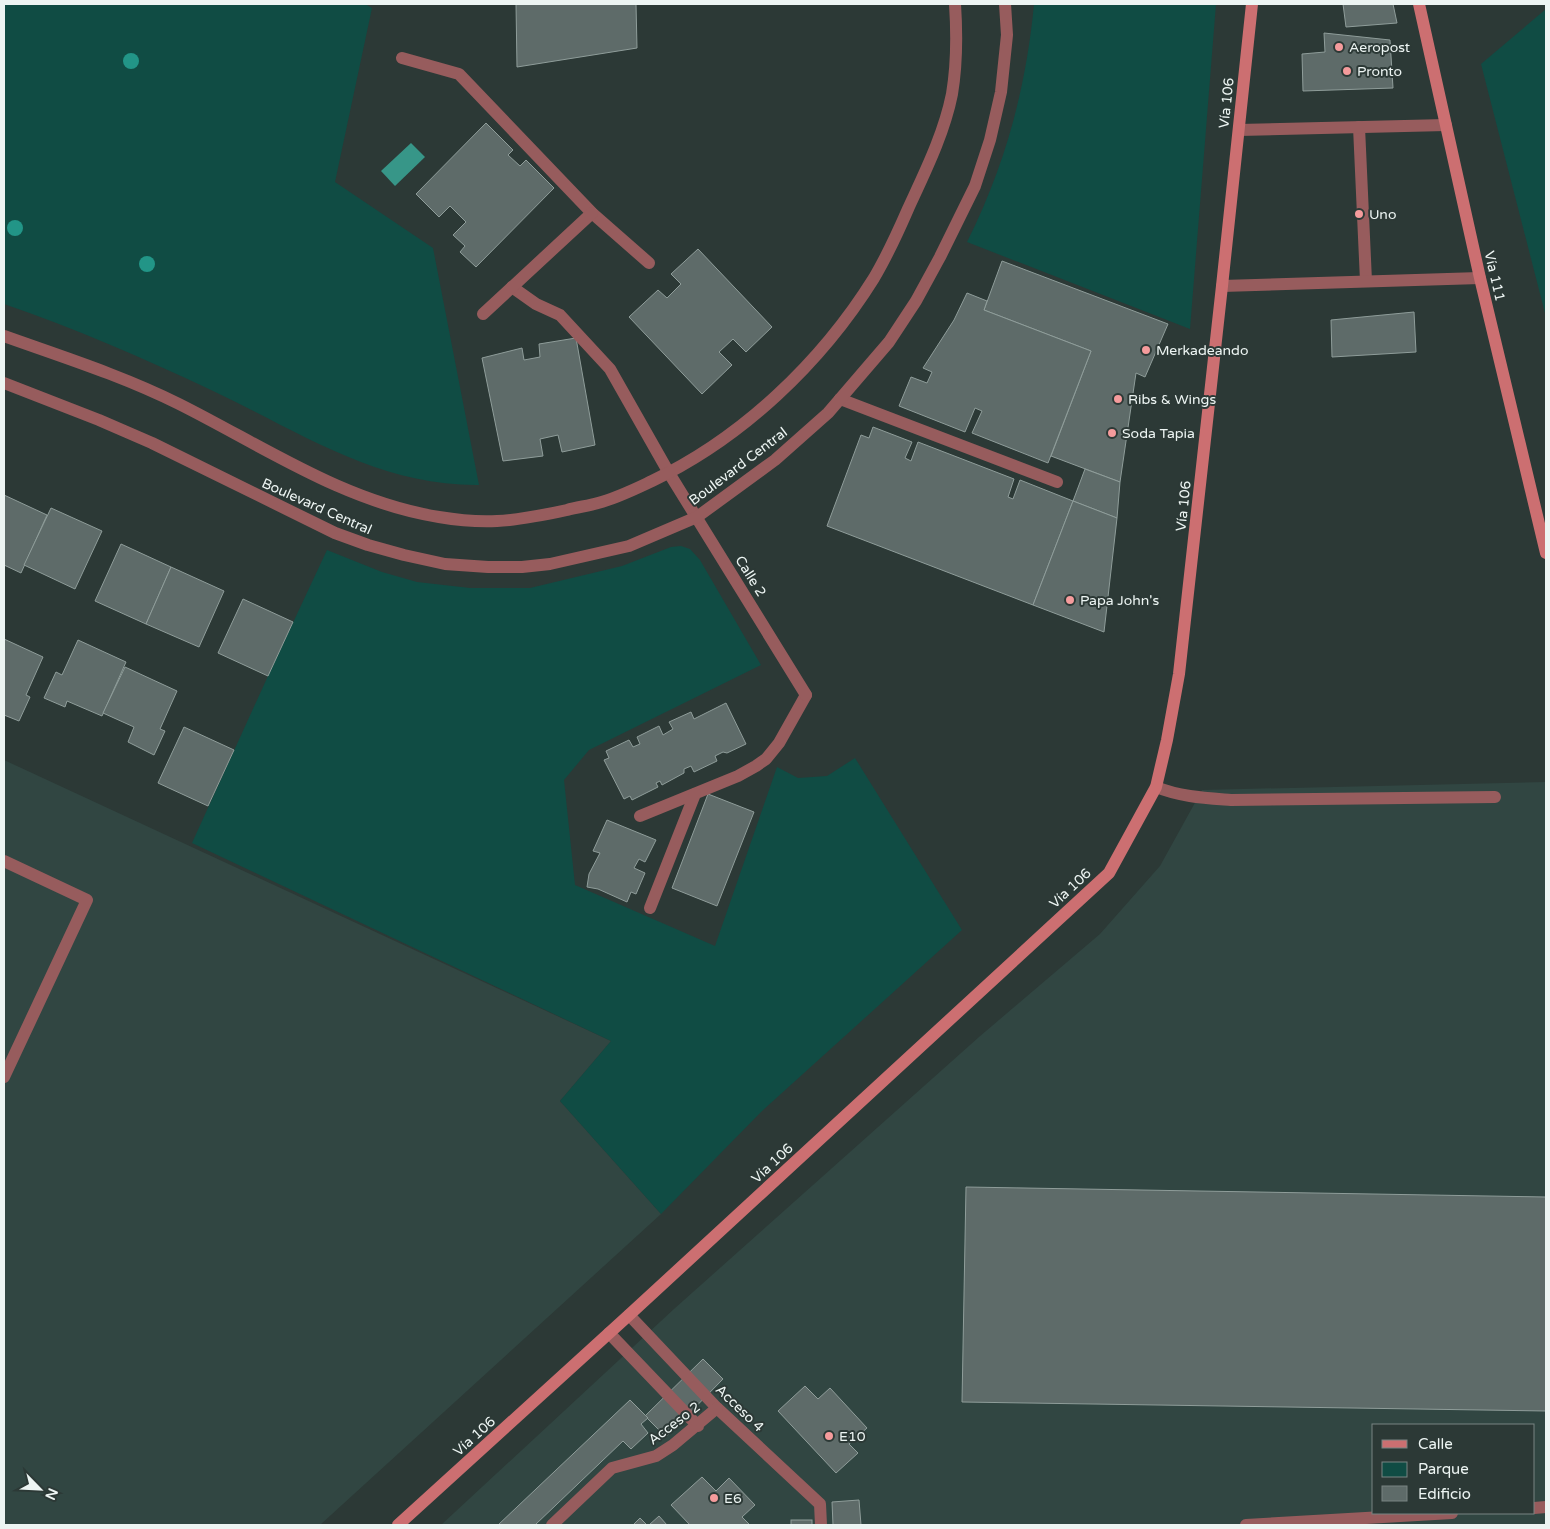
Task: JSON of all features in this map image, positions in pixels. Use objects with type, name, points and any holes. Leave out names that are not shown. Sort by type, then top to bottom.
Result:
[{"type":"main road","name":"Vía 106","points":[[398,1525],[1109,873],[1156,787],[1167,740],[1178,674],[1252,4]]},
{"type":"main road","name":"Vía 111","points":[[1419,4],[1480,278],[1546,554]]},
{"type":"street","name":"Boulevard Central","points":[[4,336],[133,384],[176,403],[310,473],[359,496],[401,509],[465,520],[506,520],[543,515],[599,503],[669,473],[709,450],[733,433],[800,372],[850,313],[874,278],[892,244],[942,129],[952,93],[957,43],[955,4]]},
{"type":"street","name":"Boulevard Central","points":[[4,383],[152,443],[335,533],[368,545],[445,564],[488,567],[550,564],[629,546],[697,517],[776,460],[828,413],[889,342],[916,301],[975,186],[990,140],[1001,92],[1007,35],[1005,4]]},
{"type":"street","points":[[402,58],[459,74],[592,213],[649,263]]},
{"type":"street","points":[[1239,130],[1446,125]]},
{"type":"street","points":[[1359,127],[1366,281]]},
{"type":"street","points":[[483,314],[592,213]]},
{"type":"street","points":[[1222,286],[1480,278]]},
{"type":"street","name":"Calle 2","points":[[512,287],[536,304],[560,315],[610,368],[669,473],[806,695],[779,743],[766,759],[738,776],[694,794]]},
{"type":"street","points":[[840,399],[1057,482]]},
{"type":"street","points":[[1156,787],[1172,794],[1189,797],[1231,800],[1495,797]]},
{"type":"street","points":[[640,816],[694,794]]},
{"type":"street","points":[[650,908],[694,794]]},
{"type":"street","points":[[4,861],[88,900],[4,1077]]},
{"type":"street","name":"Acceso 4","points":[[629,1315],[717,1408],[820,1504],[821,1525]]},
{"type":"street","points":[[609,1333],[698,1426]]},
{"type":"street","name":"Acceso 2","points":[[552,1525],[612,1468],[656,1456],[698,1426],[717,1408]]},
{"type":"street","points":[[1246,1525],[1435,1514]]},
{"type":"shaded area","points":[[411,143],[425,157],[395,186],[381,171]]},
{"type":"shaded area","points":[[4,760],[611,1041],[560,1101],[661,1214],[320,1525],[4,1525]]},
{"type":"shaded area","points":[[1546,782],[1546,1525],[441,1525],[674,1309],[979,1037],[1100,934],[1160,866],[1202,790]]},
{"type":"green space","points":[[4,4],[365,4],[372,8],[335,182],[433,248],[479,485],[442,483],[407,476],[340,454],[211,390],[134,355],[4,304]]},
{"type":"green space","points":[[1034,4],[1216,4],[1190,329],[967,242],[992,185],[1012,126],[1026,66]]},
{"type":"green space","points":[[1546,9],[1546,317],[1481,64]]},
{"type":"green space","points":[[681,546],[690,549],[700,560],[761,665],[589,750],[564,780],[575,885],[715,946],[777,767],[798,778],[827,776],[855,758],[962,930],[761,1112],[661,1214],[560,1101],[611,1041],[192,843],[327,550],[382,572],[417,582],[470,588],[530,588],[622,566],[671,547]]},
{"type":"building","points":[[516,4],[636,4],[637,48],[517,67]]},
{"type":"building","points":[[1343,4],[1393,4],[1397,23],[1346,27]]},
{"type":"building","name":"Pronto","points":[[1324,33],[1390,40],[1393,88],[1303,91],[1302,54],[1325,52]]},
{"type":"building","points":[[486,123],[513,150],[508,155],[520,166],[526,160],[554,188],[476,267],[460,252],[465,246],[453,235],[466,222],[450,206],[439,217],[416,194]]},
{"type":"building","points":[[698,249],[772,327],[746,352],[733,339],[719,352],[732,365],[702,394],[629,317],[658,290],[667,298],[681,284],[671,274]]},
{"type":"building","points":[[1002,261],[1168,324],[1145,377],[1136,373],[1120,482],[1051,456],[1091,351],[984,310]]},
{"type":"building","points":[[967,293],[987,301],[984,310],[1091,351],[1048,463],[972,433],[982,411],[975,408],[965,432],[899,406],[911,377],[927,383],[932,372],[923,368],[954,320]]},
{"type":"building","points":[[1414,312],[1416,352],[1332,357],[1331,320]]},
{"type":"building","points":[[576,338],[595,445],[562,452],[558,435],[540,439],[543,456],[503,461],[482,358],[522,348],[524,360],[540,357],[539,344]]},
{"type":"building","points":[[873,427],[912,442],[905,458],[911,461],[918,442],[1014,479],[1008,497],[1013,499],[1020,480],[1073,501],[1033,605],[827,526],[861,435],[869,438]]},
{"type":"building","points":[[1085,469],[1120,482],[1117,518],[1073,501]]},
{"type":"building","points":[[4,495],[47,515],[21,573],[4,565]]},
{"type":"building","points":[[1073,501],[1117,518],[1104,632],[1033,605]]},
{"type":"building","points":[[51,508],[102,531],[75,589],[24,565]]},
{"type":"building","points":[[121,544],[171,567],[146,624],[95,601]]},
{"type":"building","points":[[171,567],[224,591],[199,647],[146,624]]},
{"type":"building","points":[[243,599],[293,622],[268,676],[218,653]]},
{"type":"building","points":[[4,639],[43,657],[26,695],[30,697],[19,721],[4,715]]},
{"type":"building","points":[[78,640],[126,662],[102,716],[67,701],[65,707],[44,698],[56,672],[62,675]]},
{"type":"building","points":[[125,667],[177,691],[160,729],[165,731],[154,755],[128,742],[134,727],[103,713]]},
{"type":"building","points":[[726,703],[746,744],[727,753],[723,752],[715,756],[717,761],[694,772],[691,766],[684,769],[684,773],[662,785],[660,781],[656,783],[658,787],[632,800],[630,796],[624,799],[604,760],[609,758],[606,751],[629,740],[633,747],[640,744],[637,737],[659,726],[663,735],[673,729],[669,722],[691,712],[694,719]]},
{"type":"building","points":[[184,727],[234,750],[208,806],[158,783]]},
{"type":"building","points":[[708,794],[754,812],[717,906],[672,888]]},
{"type":"building","points":[[607,820],[656,840],[645,862],[639,859],[634,868],[645,873],[636,894],[631,892],[627,902],[598,889],[587,887],[589,874],[600,853],[593,851]]},
{"type":"building","points":[[966,1187],[1546,1197],[1546,1411],[962,1402]]},
{"type":"building","points":[[703,1359],[723,1379],[666,1437],[645,1416]]},
{"type":"building","name":"E10","points":[[805,1386],[818,1399],[830,1388],[867,1428],[849,1444],[858,1453],[836,1473],[778,1411]]},
{"type":"building","points":[[630,1400],[648,1418],[641,1424],[648,1433],[631,1449],[623,1441],[535,1525],[498,1525]]},
{"type":"building","name":"E6","points":[[702,1477],[716,1491],[729,1478],[755,1505],[742,1517],[750,1525],[690,1525],[671,1505]]},
{"type":"building","points":[[859,1500],[861,1525],[833,1525],[832,1502]]},
{"type":"building","points":[[659,1516],[667,1525],[649,1525]]},
{"type":"building","points":[[640,1518],[647,1525],[633,1525]]},
{"type":"building","points":[[791,1520],[812,1520],[812,1525],[791,1525]]},
{"type":"place","name":"Aeropost","points":[[1339,47]]},
{"type":"place","name":"Pronto","points":[[1347,71]]},
{"type":"place","name":"Uno","points":[[1359,214]]},
{"type":"place","name":"Merkadeando","points":[[1146,350]]},
{"type":"place","name":"Ribs & Wings","points":[[1118,399]]},
{"type":"place","name":"Soda Tapia","points":[[1112,433]]},
{"type":"place","name":"Papa John's","points":[[1070,600]]},
{"type":"place","name":"E10","points":[[829,1436]]},
{"type":"place","name":"E6","points":[[714,1498]]}]
